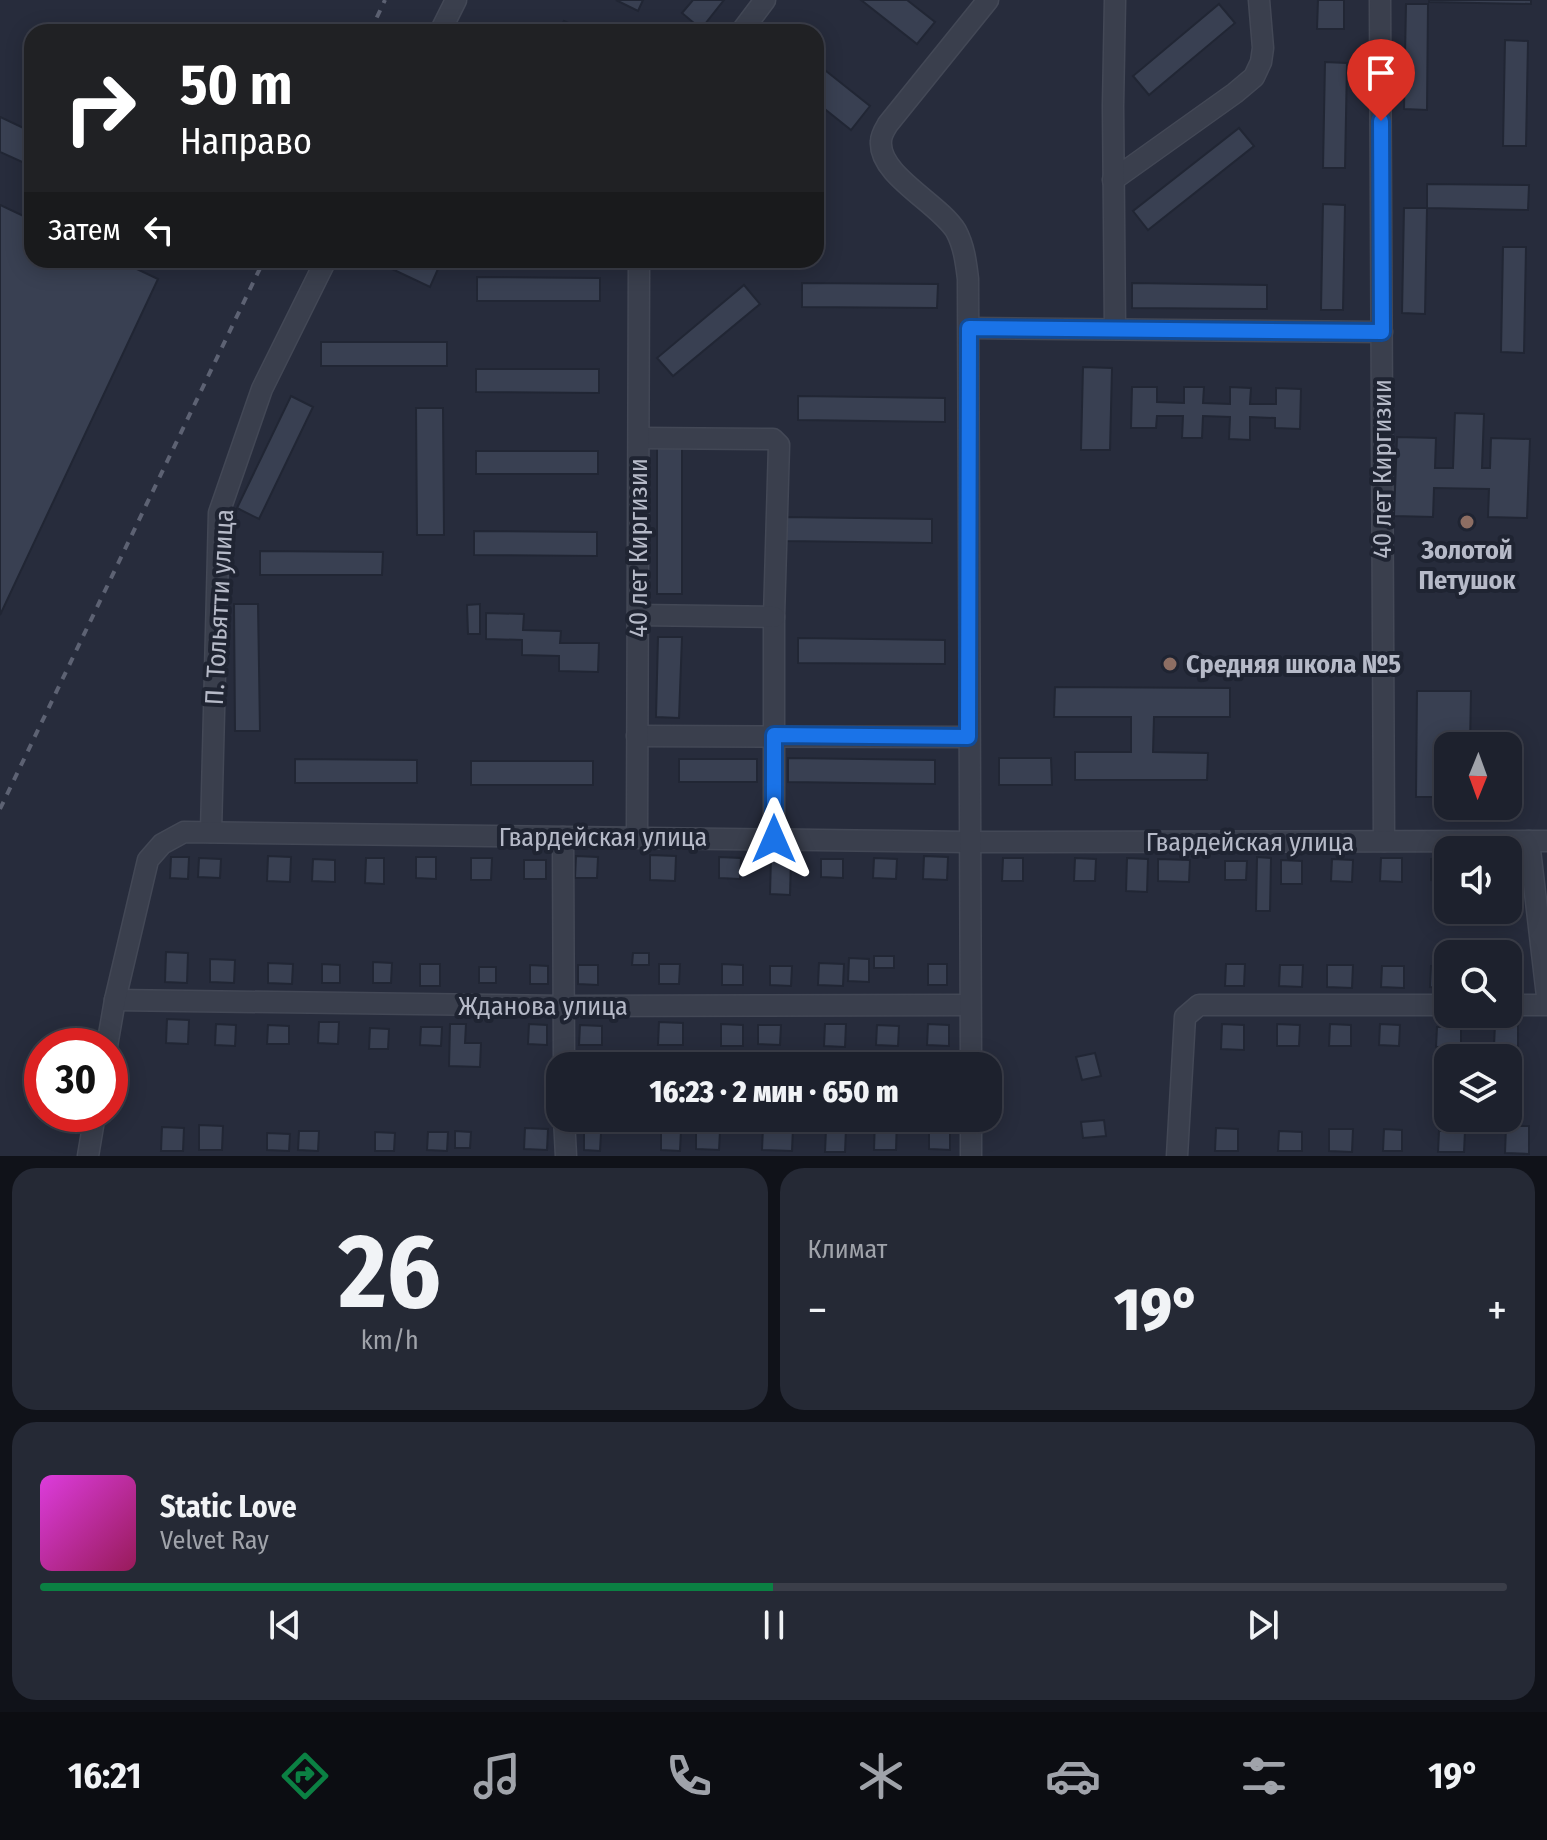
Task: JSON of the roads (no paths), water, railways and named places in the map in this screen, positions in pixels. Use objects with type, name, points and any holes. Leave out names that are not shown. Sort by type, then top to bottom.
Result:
[{"type":"street","points":[[444,24],[456,0]]},
{"type":"street","points":[[747,24],[765,0]]},
{"type":"street","points":[[971,1052],[969,328],[965,253],[955,229],[892,170],[882,153],[881,139],[888,124],[988,0]]},
{"type":"street","points":[[1115,0],[1115,329]]},
{"type":"street","points":[[1113,180],[1254,77],[1263,48],[1259,0]]},
{"type":"street","name":"40 лет Киргизии","points":[[1380,0],[1384,841]]},
{"type":"street","name":"П. Тольятти улица","points":[[211,832],[219,513],[262,389],[322,268]]},
{"type":"street","name":"40 лет Киргизии","points":[[637,836],[639,268]]},
{"type":"street","points":[[969,328],[1382,332]]},
{"type":"street","points":[[639,438],[773,439],[780,448],[774,617],[774,839]]},
{"type":"street","points":[[638,615],[774,617]]},
{"type":"street","points":[[637,736],[968,737]]},
{"type":"street","name":"Гвардейская улица","points":[[115,1000],[148,860],[162,844],[184,832],[968,842],[1538,841]]},
{"type":"street","points":[[563,837],[564,1052]]},
{"type":"street","points":[[1538,841],[1547,996]]},
{"type":"street","points":[[110,1028],[115,1000]]},
{"type":"street","name":"Жданова улица","points":[[115,1000],[563,1006],[970,1005]]},
{"type":"street","points":[[1177,1156],[1185,1017],[1199,1005],[1434,1005]]},
{"type":"street","points":[[1522,1005],[1547,1005]]},
{"type":"street","points":[[88,1156],[92,1132]]},
{"type":"street","points":[[565,1132],[566,1156]]},
{"type":"street","points":[[971,1132],[971,1156]]},
{"type":"railway","points":[[374,24],[385,0]]},
{"type":"railway","points":[[0,809],[260,268]]},
{"type":"place","name":"Золотой Петушок","points":[[1467,522]]},
{"type":"place","name":"Средняя школа №5","points":[[1170,664]]}]
